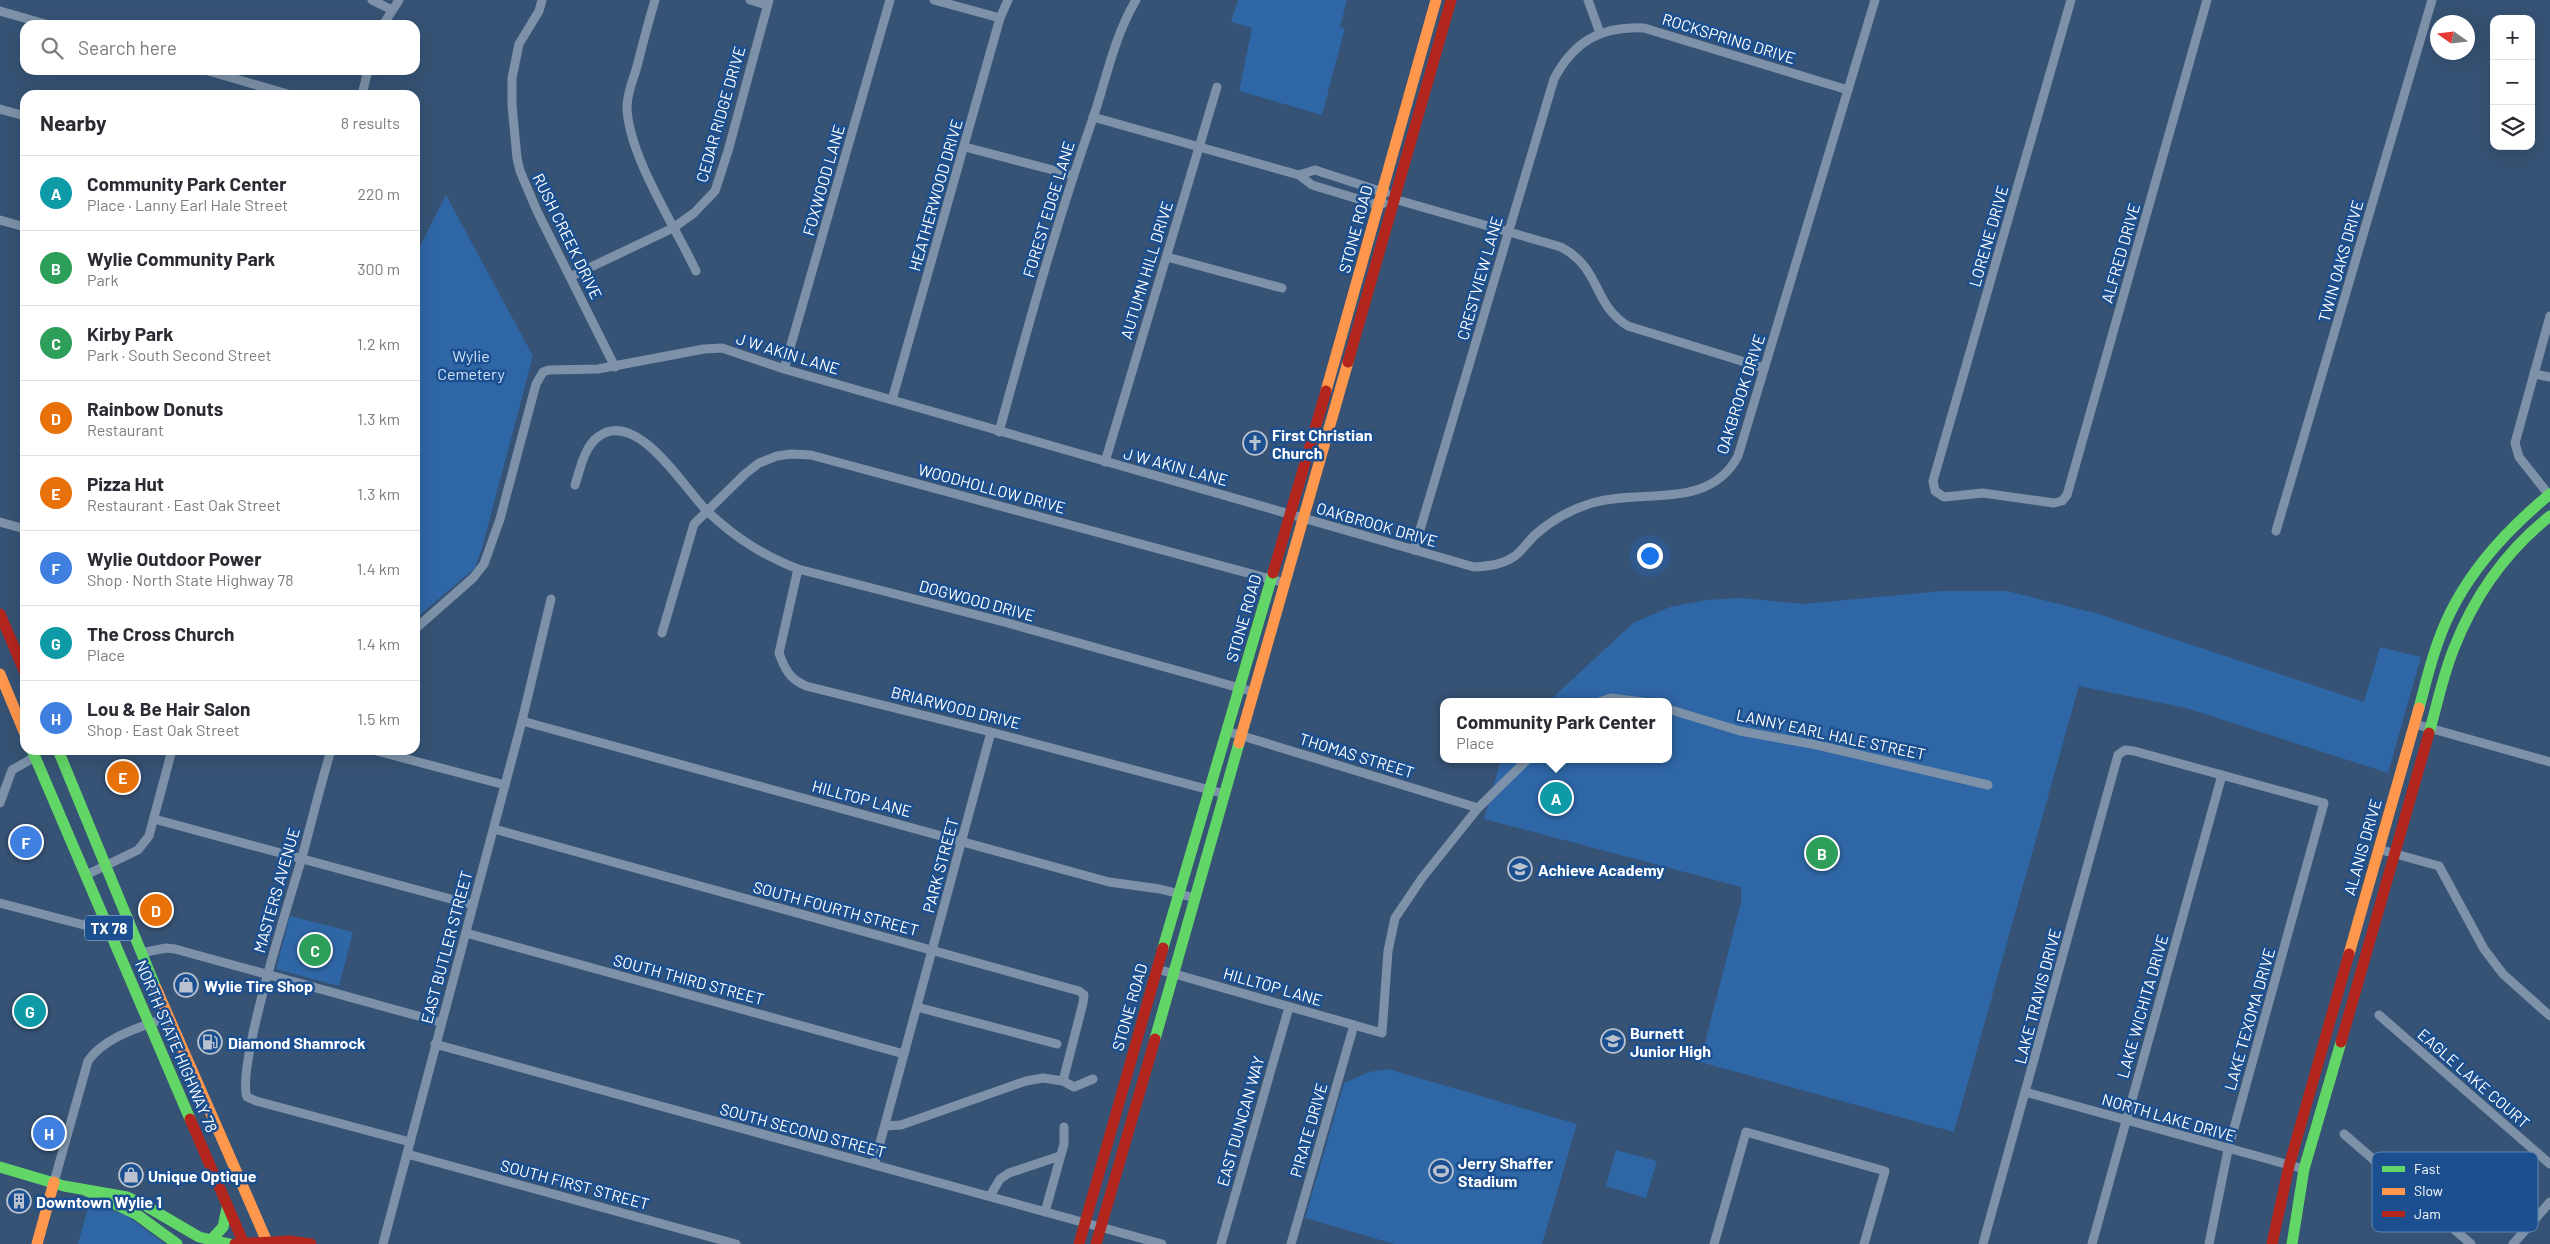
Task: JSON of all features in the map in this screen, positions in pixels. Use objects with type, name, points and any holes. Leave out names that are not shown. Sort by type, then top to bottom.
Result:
[{"type":"main road","name":"STONE ROAD","points":[[1079,1244],[1436,0]]},
{"type":"main road","name":"STONE ROAD","points":[[1096,1244],[1451,0]]},
{"type":"main road","points":[[1421,52],[1435,56]]},
{"type":"main road","name":"ALANIS DRIVE","points":[[2272,1244],[2274,1228],[2290,1166],[2438,641],[2455,603],[2480,564],[2511,526],[2550,495]]},
{"type":"main road","name":"ALANIS DRIVE","points":[[2292,1244],[2298,1196],[2304,1170],[2453,650],[2469,612],[2502,563],[2550,516]]},
{"type":"main road","points":[[0,614],[20,661]]},
{"type":"main road","points":[[0,674],[20,722]]},
{"type":"main road","name":"NORTH STATE HIGHWAY 78","points":[[33,755],[151,1024],[227,1208],[244,1244]]},
{"type":"main road","name":"NORTH STATE HIGHWAY 78","points":[[60,755],[169,1017],[268,1243]]},
{"type":"main road","points":[[0,1167],[85,1190],[136,1214],[177,1244]]},
{"type":"main road","points":[[37,1244],[54,1182]]},
{"type":"main road","points":[[85,1190],[100,1190],[128,1198],[146,1206],[184,1232],[210,1241],[230,1244]]},
{"type":"main road","points":[[210,1241],[216,1237],[224,1226],[227,1208]]},
{"type":"main road","points":[[235,1244],[289,1241],[311,1244]]},
{"type":"street","points":[[372,0],[392,10]]},
{"type":"street","points":[[386,20],[398,0]]},
{"type":"street","name":"RUSH CREEK DRIVE","points":[[542,0],[539,11],[519,44],[512,78],[514,131],[520,171],[537,211],[572,276],[615,367]]},
{"type":"street","points":[[654,0],[630,88],[627,105],[629,125],[634,143],[673,228],[696,270]]},
{"type":"street","points":[[750,0],[768,2]]},
{"type":"street","name":"FOXWOOD LANE","points":[[784,369],[890,0]]},
{"type":"street","points":[[934,0],[1000,18]]},
{"type":"street","name":"HEATHERWOOD DRIVE","points":[[892,400],[1000,18],[1008,0]]},
{"type":"street","name":"FOREST EDGE LANE","points":[[999,432],[1072,175],[1093,117],[1119,32],[1136,0]]},
{"type":"street","points":[[1588,0],[1600,33]]},
{"type":"street","name":"OAKBROOK DRIVE","points":[[1304,518],[1474,567],[1498,564],[1515,556],[1550,522],[1582,506],[1613,498],[1680,494],[1703,489],[1726,475],[1738,456],[1875,0]]},
{"type":"street","name":"LORENE DRIVE","points":[[2050,502],[1983,494],[1944,497],[1935,491],[1934,481],[2071,0]]},
{"type":"street","name":"ALFRED DRIVE","points":[[2050,502],[2062,501],[2066,495],[2207,0]]},
{"type":"street","name":"TWIN OAKS DRIVE","points":[[2276,531],[2432,0]]},
{"type":"street","name":"CEDAR RIDGE DRIVE","points":[[572,276],[673,228],[694,213],[715,190],[728,151],[768,2]]},
{"type":"street","points":[[0,11],[32,20]]},
{"type":"street","name":"ROCKSPRING DRIVE","points":[[1600,33],[1624,28],[1644,28],[1848,90]]},
{"type":"street","name":"CRESTVIEW LANE","points":[[1414,550],[1554,79],[1560,66],[1576,48],[1600,33]]},
{"type":"street","points":[[222,75],[275,90]]},
{"type":"street","points":[[363,90],[367,75]]},
{"type":"street","name":"AUTUMN HILL DRIVE","points":[[1105,462],[1217,87]]},
{"type":"street","points":[[0,109],[20,115]]},
{"type":"street","points":[[1093,117],[1299,175],[1312,185],[1378,205],[1394,199]]},
{"type":"street","points":[[965,147],[1072,175]]},
{"type":"street","points":[[1299,175],[1315,170],[1383,190],[1394,199],[1561,247],[1576,256],[1588,268],[1602,300],[1615,318],[1628,326],[1764,368]]},
{"type":"street","points":[[0,220],[20,226]]},
{"type":"street","points":[[1166,257],[1282,288]]},
{"type":"street","points":[[2550,316],[2515,443],[2516,450],[2550,495]]},
{"type":"street","name":"J W AKIN LANE","points":[[420,625],[473,578],[484,564],[500,519],[536,384],[543,372],[549,370],[615,367],[704,349],[722,348],[784,369],[999,432],[1304,518]]},
{"type":"street","points":[[2534,374],[2550,376]]},
{"type":"street","name":"DOGWOOD DRIVE","points":[[575,485],[586,454],[598,436],[614,431],[623,431],[646,442],[707,510],[751,548],[798,569],[1254,692]]},
{"type":"street","name":"WOODHOLLOW DRIVE","points":[[662,633],[690,530],[707,510],[759,463],[784,455],[811,455],[1285,583]]},
{"type":"street","points":[[0,522],[20,528]]},
{"type":"street","name":"BRIARWOOD DRIVE","points":[[798,569],[779,652],[789,676],[794,680],[806,686],[991,732],[1225,794]]},
{"type":"street","name":"EAST BUTLER STREET","points":[[383,1244],[440,1022],[494,829],[551,600]]},
{"type":"street","name":"LANNY EARL HALE STREET","points":[[1672,710],[1740,731],[1817,745],[1988,786]]},
{"type":"street","name":"HILLTOP LANE","points":[[522,721],[1109,882],[1195,898]]},
{"type":"street","points":[[2415,724],[2550,762]]},
{"type":"street","name":"THOMAS STREET","points":[[1226,731],[1478,808]]},
{"type":"street","name":"PARK STREET","points":[[874,1165],[991,732]]},
{"type":"street","name":"LAKE TRAVIS DRIVE","points":[[1983,1244],[2118,755],[2125,750],[2134,750],[2222,775]]},
{"type":"street","points":[[0,803],[12,770],[32,755]]},
{"type":"street","points":[[86,875],[138,850],[149,836],[171,755]]},
{"type":"street","name":"MASTERS AVENUE","points":[[329,755],[302,858],[268,975],[245,1080],[248,1097],[410,1142]]},
{"type":"street","points":[[393,755],[505,785]]},
{"type":"street","points":[[1478,808],[1524,763]]},
{"type":"street","name":"LAKE TEXOMA DRIVE","points":[[2209,1244],[2228,1150],[2324,803],[2222,775]]},
{"type":"street","name":"LAKE WICHITA DRIVE","points":[[2092,1244],[2222,775]]},
{"type":"street","name":"HILLTOP LANE","points":[[1157,969],[1382,1033],[1388,952],[1395,918],[1422,878],[1478,808]]},
{"type":"street","points":[[154,819],[473,905]]},
{"type":"street","name":"SOUTH FOURTH STREET","points":[[494,829],[1067,987],[1084,995],[1063,1082]]},
{"type":"street","points":[[2378,849],[2439,866],[2484,949],[2503,974],[2550,1016]]},
{"type":"street","points":[[0,903],[84,925]]},
{"type":"street","name":"SOUTH THIRD STREET","points":[[466,934],[904,1054]]},
{"type":"street","points":[[142,953],[166,948],[440,1022]]},
{"type":"street","points":[[917,1007],[1057,1044]]},
{"type":"street","name":"EAST DUNCAN WAY","points":[[1221,1244],[1289,1007]]},
{"type":"street","name":"EAGLE LAKE COURT","points":[[2379,1015],[2536,1152]]},
{"type":"street","points":[[54,1182],[88,1061],[103,1045],[169,1017]]},
{"type":"street","name":"PIRATE DRIVE","points":[[1291,1244],[1354,1025]]},
{"type":"street","name":"SOUTH SECOND STREET","points":[[435,1044],[1162,1244]]},
{"type":"street","points":[[886,1126],[901,1125],[1026,1080],[1043,1078],[1063,1082],[1074,1087],[1093,1079]]},
{"type":"street","name":"NORTH LAKE DRIVE","points":[[2026,1092],[2304,1170]]},
{"type":"street","points":[[1045,1212],[1064,1144],[1064,1127]]},
{"type":"street","points":[[1717,1243],[1746,1132],[1886,1171],[1864,1244]]},
{"type":"street","points":[[2344,1134],[2372,1158]]},
{"type":"street","name":"SOUTH FIRST STREET","points":[[407,1154],[736,1244]]},
{"type":"street","name":"EAGLE LAKE COURT","points":[[2538,1154],[2550,1164]]},
{"type":"street","points":[[990,1196],[1000,1179],[1009,1173],[1060,1156]]},
{"type":"street","points":[[2538,1216],[2550,1202]]},
{"type":"street","points":[[2457,1232],[2471,1244]]},
{"type":"street","points":[[2513,1244],[2524,1232]]},
{"type":"green space","points":[[1238,0],[1347,0],[1340,27],[1345,28],[1322,115],[1239,91],[1252,28],[1231,22]]},
{"type":"green space","name":"Wylie Cemetery","points":[[446,195],[533,356],[475,568],[420,615],[420,246]]},
{"type":"green space","points":[[1943,591],[2007,591],[2099,614],[2364,702],[2380,647],[2421,657],[2388,773],[2186,708],[2079,686],[1954,1132],[1700,1062],[1741,902],[1741,887],[1484,819],[1500,763],[1672,763],[1672,698],[1552,698],[1633,623],[1670,607],[1706,600],[1742,598],[1803,604]]},
{"type":"green space","points":[[290,916],[353,932],[339,986],[276,969]]},
{"type":"green space","name":"Jerry Shaffer Stadium","points":[[1388,1069],[1577,1124],[1542,1244],[1394,1244],[1305,1218],[1344,1083],[1369,1072]]},
{"type":"green space","points":[[1616,1150],[1657,1161],[1646,1198],[1606,1186]]},
{"type":"green space","points":[[89,1204],[126,1215],[165,1244],[78,1244]]},
{"type":"traffic: fast","points":[[2419,708],[2438,642],[2447,620],[2470,579],[2499,542],[2550,494]]},
{"type":"traffic: fast","points":[[2429,733],[2450,658],[2471,611],[2493,576],[2519,544],[2550,516]]},
{"type":"traffic: fast","points":[[1163,948],[1273,573]]},
{"type":"traffic: fast","points":[[1155,1039],[1239,743]]},
{"type":"traffic: fast","points":[[34,755],[190,1119]]},
{"type":"traffic: fast","points":[[60,755],[156,988]]},
{"type":"traffic: fast","points":[[2292,1244],[2304,1169],[2341,1042]]},
{"type":"traffic: fast","points":[[0,1167],[64,1186],[127,1197],[141,1203],[199,1237],[230,1244]]},
{"type":"traffic: fast","points":[[85,1190],[136,1214],[177,1244]]},
{"type":"traffic: fast","points":[[210,1241],[223,1227],[227,1208]]},
{"type":"traffic: slow","points":[[1326,391],[1436,0]]},
{"type":"traffic: slow","points":[[1239,743],[1348,362]]},
{"type":"traffic: slow","points":[[0,674],[20,722]]},
{"type":"traffic: slow","points":[[2349,954],[2419,708]]},
{"type":"traffic: slow","points":[[156,988],[268,1244]]},
{"type":"traffic: slow","points":[[37,1244],[54,1182]]},
{"type":"traffic: jam","points":[[1348,362],[1451,0]]},
{"type":"traffic: jam","points":[[1273,573],[1326,391]]},
{"type":"traffic: jam","points":[[0,614],[20,661]]},
{"type":"traffic: jam","points":[[2341,1042],[2429,733]]},
{"type":"traffic: jam","points":[[1079,1244],[1163,948]]},
{"type":"traffic: jam","points":[[2272,1244],[2289,1166],[2349,954]]},
{"type":"traffic: jam","points":[[1096,1244],[1155,1039]]},
{"type":"traffic: jam","points":[[190,1119],[244,1244]]},
{"type":"traffic: jam","points":[[235,1244],[289,1241],[311,1244]]},
{"type":"place","name":"First Christian Church","points":[[1255,443]]},
{"type":"place","name":"Pizza Hut","points":[[123,777]]},
{"type":"place","name":"Community Park Center","points":[[1556,798]]},
{"type":"place","name":"Wylie Outdoor Power","points":[[26,842]]},
{"type":"place","name":"Wylie Community Park","points":[[1822,853]]},
{"type":"place","name":"Achieve Academy","points":[[1520,869]]},
{"type":"place","name":"Rainbow Donuts","points":[[156,910]]},
{"type":"place","name":"Kirby Park","points":[[315,950]]},
{"type":"place","name":"Wylie Tire Shop","points":[[186,985]]},
{"type":"place","name":"The Cross Church","points":[[30,1011]]},
{"type":"place","name":"Burnett Junior High","points":[[1613,1041]]},
{"type":"place","name":"Diamond Shamrock","points":[[210,1042]]},
{"type":"place","name":"Lou & Be Hair Salon","points":[[49,1133]]},
{"type":"place","name":"Jerry Shaffer Stadium","points":[[1441,1171]]},
{"type":"place","name":"Unique Optique","points":[[131,1175]]},
{"type":"place","name":"Downtown Wylie 1","points":[[19,1201]]}]
